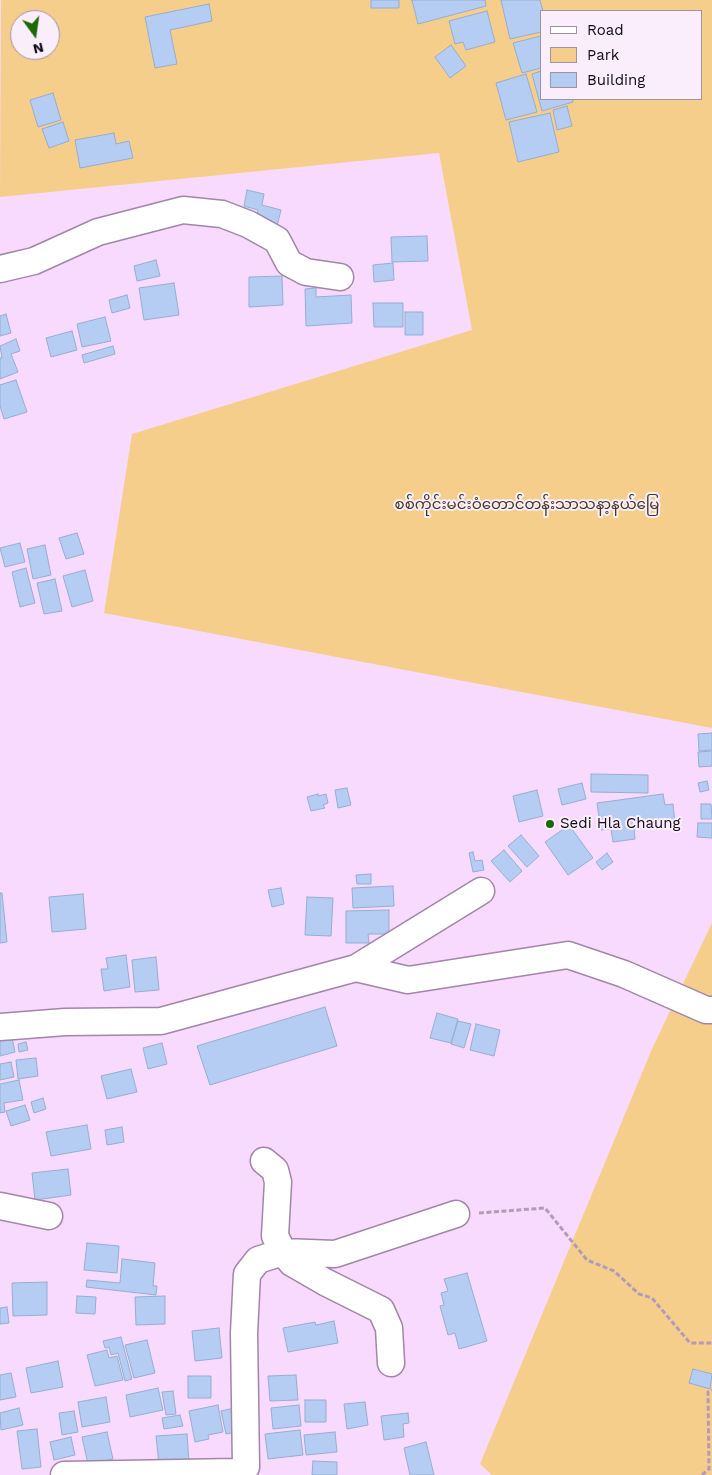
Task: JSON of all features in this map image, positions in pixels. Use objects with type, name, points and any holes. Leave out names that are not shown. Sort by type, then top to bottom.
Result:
[{"type":"street","points":[[0,269],[34,261],[98,232],[183,210],[222,214],[248,224],[277,240],[289,263],[306,272],[340,277]]},
{"type":"street","points":[[0,1027],[65,1022],[161,1021],[356,968],[481,891]]},
{"type":"street","points":[[356,968],[408,980],[568,955],[624,974],[706,1010],[712,1010]]},
{"type":"street","points":[[264,1162],[275,1170],[278,1182],[275,1236],[283,1252],[292,1262],[325,1282],[381,1310],[388,1328],[391,1363]]},
{"type":"street","points":[[0,1206],[49,1216]]},
{"type":"street","points":[[64,1475],[236,1472],[246,1467],[244,1333],[248,1274],[258,1260],[283,1252],[335,1254],[456,1214]]},
{"type":"path","points":[[456,1214],[545,1208],[587,1260],[614,1271],[639,1294],[652,1298],[690,1342],[712,1343]]},
{"type":"path","points":[[702,1475],[709,1469],[708,1392],[712,1390]]},
{"type":"green space","name":"စစ်ကိုင်းမင်းဝံတောင်တန်းသာသနာ့နယ်မြေ","points":[[1,0],[712,0],[712,728],[104,613],[132,434],[472,330],[439,153],[0,197]]},
{"type":"green space","points":[[712,923],[712,1475],[492,1475],[480,1464],[652,1049]]},
{"type":"building","points":[[371,0],[399,0],[399,8],[371,8]]},
{"type":"building","points":[[412,0],[485,0],[486,6],[418,24]]},
{"type":"building","points":[[501,0],[540,0],[543,10],[540,10],[540,32],[510,39]]},
{"type":"building","points":[[209,4],[212,21],[170,30],[177,64],[155,68],[145,17]]},
{"type":"building","points":[[487,11],[495,42],[466,50],[463,42],[455,44],[449,21]]},
{"type":"building","points":[[540,36],[540,68],[522,73],[513,43]]},
{"type":"building","points":[[451,45],[466,66],[450,78],[435,57]]},
{"type":"building","points":[[540,71],[540,100],[572,100],[573,102],[542,111],[532,74]]},
{"type":"building","points":[[526,74],[537,112],[506,120],[496,83]]},
{"type":"building","points":[[53,93],[61,120],[38,127],[30,100]]},
{"type":"building","points":[[567,106],[572,126],[557,130],[553,110]]},
{"type":"building","points":[[550,113],[559,152],[518,162],[509,122]]},
{"type":"building","points":[[63,122],[69,141],[49,148],[42,129]]},
{"type":"building","points":[[114,133],[116,144],[129,141],[133,158],[80,168],[75,140]]},
{"type":"building","points":[[247,190],[264,194],[262,205],[281,210],[277,226],[255,221],[258,210],[244,206]]},
{"type":"building","points":[[427,236],[428,261],[392,262],[391,237]]},
{"type":"building","points":[[156,260],[160,276],[137,281],[134,266]]},
{"type":"building","points":[[393,263],[394,280],[374,282],[373,265]]},
{"type":"building","points":[[282,276],[283,305],[249,307],[249,277]]},
{"type":"building","points":[[174,283],[179,315],[144,320],[139,288]]},
{"type":"building","points":[[316,288],[316,297],[351,295],[352,323],[306,326],[305,289]]},
{"type":"building","points":[[127,295],[130,308],[112,313],[109,300]]},
{"type":"building","points":[[373,303],[403,303],[403,327],[374,327]]},
{"type":"building","points":[[405,312],[423,312],[423,335],[405,335]]},
{"type":"building","points":[[6,314],[11,333],[0,336],[0,316]]},
{"type":"building","points":[[105,317],[111,341],[82,347],[77,324]]},
{"type":"building","points":[[72,331],[77,350],[51,357],[46,338]]},
{"type":"building","points":[[16,339],[20,351],[11,354],[18,372],[0,379],[0,358],[2,358],[0,346]]},
{"type":"building","points":[[113,346],[115,354],[84,363],[82,355]]},
{"type":"building","points":[[16,380],[27,412],[4,419],[0,406],[0,385]]},
{"type":"building","points":[[77,533],[84,554],[66,559],[59,538]]},
{"type":"building","points":[[20,543],[25,562],[5,567],[0,548]]},
{"type":"building","points":[[45,545],[51,575],[33,579],[27,549]]},
{"type":"building","points":[[26,568],[35,603],[20,607],[12,572]]},
{"type":"building","points":[[85,570],[93,601],[72,607],[63,576]]},
{"type":"building","points":[[55,579],[62,611],[44,614],[37,583]]},
{"type":"building","points":[[712,733],[712,750],[699,751],[698,734]]},
{"type":"building","points":[[712,751],[712,766],[699,767],[698,752]]},
{"type":"building","points":[[591,774],[648,775],[648,793],[591,792]]},
{"type":"building","points":[[707,781],[709,790],[700,792],[698,783]]},
{"type":"building","points":[[582,783],[586,799],[562,805],[558,789]]},
{"type":"building","points":[[347,788],[351,805],[338,808],[335,790]]},
{"type":"building","points":[[537,790],[543,816],[519,822],[513,796]]},
{"type":"building","points":[[318,794],[318,796],[326,794],[328,803],[323,805],[325,808],[311,811],[307,797]]},
{"type":"building","points":[[663,794],[665,805],[673,804],[675,824],[634,829],[635,839],[613,842],[611,829],[601,830],[597,803]]},
{"type":"building","points":[[701,804],[711,804],[712,819],[701,819]]},
{"type":"building","points":[[698,823],[712,823],[712,838],[697,837]]},
{"type":"building","points":[[569,825],[593,858],[568,875],[545,842]]},
{"type":"building","points":[[521,835],[539,856],[527,867],[508,846]]},
{"type":"building","points":[[504,850],[522,871],[510,882],[491,861]]},
{"type":"building","points":[[473,852],[475,861],[482,860],[484,870],[473,872],[469,853]]},
{"type":"building","points":[[607,853],[613,862],[602,870],[596,862]]},
{"type":"building","points":[[371,874],[371,884],[357,884],[356,875]]},
{"type":"building","points":[[393,886],[394,906],[353,908],[352,888]]},
{"type":"building","points":[[281,888],[284,904],[272,907],[268,890]]},
{"type":"building","points":[[0,893],[2,893],[7,942],[0,943]]},
{"type":"building","points":[[83,894],[86,929],[52,932],[49,897]]},
{"type":"building","points":[[307,897],[333,898],[331,936],[305,935]]},
{"type":"building","points":[[389,910],[389,934],[368,934],[369,943],[346,943],[346,911]]},
{"type":"building","points":[[126,955],[130,987],[104,991],[101,969],[108,969],[106,958]]},
{"type":"building","points":[[156,957],[159,990],[135,992],[132,960]]},
{"type":"building","points":[[325,1007],[337,1046],[210,1085],[197,1046]]},
{"type":"building","points":[[437,1013],[458,1019],[451,1043],[430,1038]]},
{"type":"building","points":[[458,1021],[471,1024],[464,1048],[451,1044]]},
{"type":"building","points":[[476,1024],[500,1030],[494,1056],[470,1050]]},
{"type":"building","points":[[10,1028],[15,1052],[0,1056],[0,1030]]},
{"type":"building","points":[[26,1042],[28,1050],[19,1052],[18,1044]]},
{"type":"building","points":[[162,1043],[167,1064],[148,1069],[143,1048]]},
{"type":"building","points":[[36,1058],[38,1076],[18,1079],[16,1060]]},
{"type":"building","points":[[11,1062],[14,1077],[0,1080],[0,1064]]},
{"type":"building","points":[[131,1069],[137,1092],[107,1099],[101,1076]]},
{"type":"building","points":[[19,1080],[23,1100],[4,1103],[5,1112],[0,1113],[0,1084]]},
{"type":"building","points":[[43,1098],[46,1109],[34,1113],[31,1102]]},
{"type":"building","points":[[25,1105],[30,1120],[11,1126],[6,1111]]},
{"type":"building","points":[[87,1125],[91,1149],[51,1156],[46,1132]]},
{"type":"building","points":[[122,1127],[124,1142],[107,1145],[105,1130]]},
{"type":"building","points":[[68,1169],[71,1195],[35,1200],[32,1173]]},
{"type":"building","points":[[87,1243],[119,1246],[117,1273],[84,1270]]},
{"type":"building","points":[[122,1259],[155,1263],[153,1286],[157,1286],[156,1295],[86,1287],[87,1280],[120,1283]]},
{"type":"building","points":[[467,1273],[487,1341],[459,1349],[455,1333],[448,1335],[440,1306],[444,1305],[441,1293],[448,1291],[444,1279]]},
{"type":"building","points":[[47,1282],[47,1315],[13,1316],[12,1283]]},
{"type":"building","points":[[77,1296],[96,1297],[95,1314],[76,1313]]},
{"type":"building","points":[[165,1296],[165,1324],[136,1325],[135,1297]]},
{"type":"building","points":[[7,1307],[9,1323],[0,1324],[0,1308]]},
{"type":"building","points":[[334,1321],[338,1343],[288,1352],[283,1328],[315,1322],[316,1325]]},
{"type":"building","points":[[219,1328],[222,1358],[195,1361],[192,1331]]},
{"type":"building","points":[[121,1337],[132,1379],[125,1381],[118,1353],[111,1355],[109,1347],[105,1348],[103,1341]]},
{"type":"building","points":[[147,1340],[155,1373],[134,1378],[125,1345]]},
{"type":"building","points":[[107,1350],[109,1358],[117,1356],[123,1380],[95,1386],[87,1355]]},
{"type":"building","points":[[58,1361],[63,1387],[31,1393],[26,1368]]},
{"type":"building","points":[[693,1369],[712,1374],[710,1389],[689,1383]]},
{"type":"building","points":[[11,1373],[16,1397],[0,1400],[0,1375]]},
{"type":"building","points":[[296,1375],[298,1400],[270,1401],[268,1376]]},
{"type":"building","points":[[188,1376],[211,1376],[211,1398],[188,1398]]},
{"type":"building","points":[[158,1388],[163,1410],[130,1417],[126,1395]]},
{"type":"building","points":[[173,1391],[176,1414],[166,1415],[162,1392]]},
{"type":"building","points":[[106,1397],[110,1422],[82,1427],[78,1402]]},
{"type":"building","points":[[305,1400],[326,1400],[326,1422],[305,1422]]},
{"type":"building","points":[[365,1402],[368,1425],[347,1429],[344,1404]]},
{"type":"building","points":[[218,1405],[223,1432],[208,1435],[209,1439],[195,1442],[189,1411]]},
{"type":"building","points":[[299,1405],[301,1426],[273,1429],[271,1408]]},
{"type":"building","points":[[19,1408],[23,1425],[1,1430],[0,1413]]},
{"type":"building","points":[[234,1408],[239,1432],[226,1434],[221,1411]]},
{"type":"building","points":[[74,1411],[78,1432],[62,1435],[59,1413]]},
{"type":"building","points":[[408,1413],[409,1423],[403,1424],[404,1437],[384,1440],[381,1416]]},
{"type":"building","points":[[180,1415],[183,1426],[164,1429],[162,1418]]},
{"type":"building","points":[[37,1429],[41,1467],[22,1469],[17,1431]]},
{"type":"building","points":[[300,1430],[303,1455],[268,1459],[265,1434]]},
{"type":"building","points":[[107,1432],[113,1459],[88,1464],[82,1437]]},
{"type":"building","points":[[335,1432],[337,1452],[306,1455],[304,1435]]},
{"type":"building","points":[[187,1434],[189,1462],[159,1465],[156,1436]]},
{"type":"building","points":[[71,1437],[75,1455],[54,1460],[50,1442]]},
{"type":"building","points":[[426,1442],[434,1475],[410,1475],[404,1448]]},
{"type":"building","points":[[313,1461],[337,1462],[337,1475],[312,1475]]},
{"type":"place","name":"Sedi Hla Chaung","points":[[550,824]]}]
